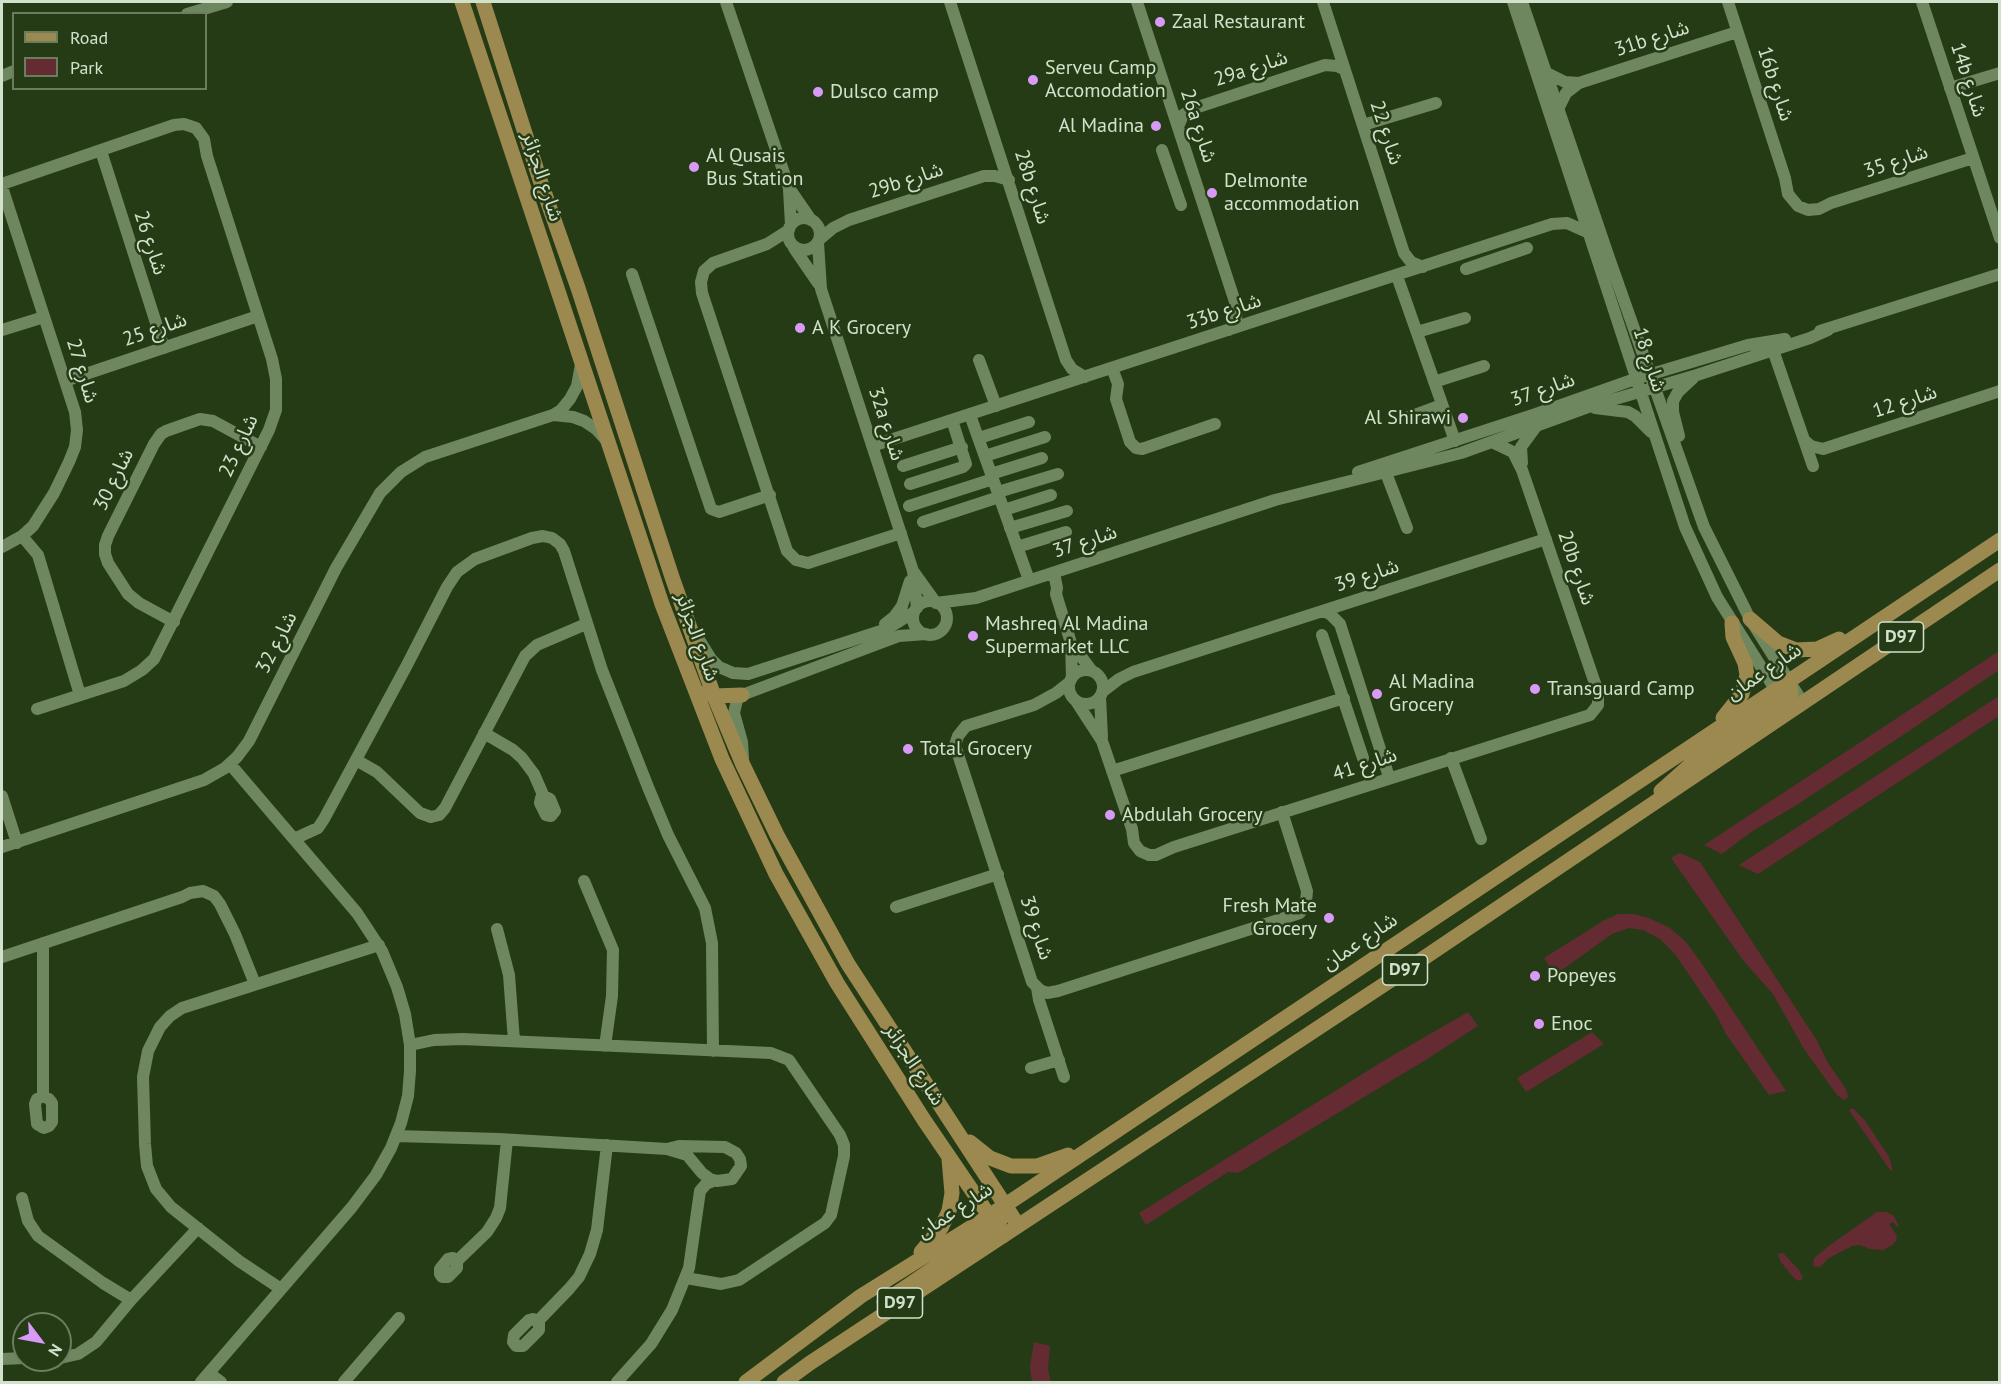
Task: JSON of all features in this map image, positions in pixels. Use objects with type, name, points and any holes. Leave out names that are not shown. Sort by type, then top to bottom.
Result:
[{"type":"main road","name":"شارع الجزائر","points":[[462,2],[662,604],[707,723],[757,835],[797,914],[837,983],[949,1156],[1003,1227]]},
{"type":"main road","name":"شارع الجزائر","points":[[483,2],[686,619],[714,696],[743,765],[777,836],[820,916],[869,998],[958,1131],[1006,1209],[1003,1227]]},
{"type":"main road","points":[[620,476],[631,490],[668,599],[703,687],[714,696],[742,695]]},
{"type":"main road","name":"شارع عمان","points":[[1788,702],[1789,681],[2000,540]]},
{"type":"main road","name":"شارع عمان","points":[[784,1383],[810,1363],[874,1322],[1003,1227],[1326,1023],[1651,805],[1788,702],[2000,570]]},
{"type":"main road","points":[[1750,619],[1778,644],[1796,650],[1817,649],[1838,639],[1851,640]]},
{"type":"main road","points":[[1712,733],[1735,705],[1746,681],[1745,663],[1736,645],[1732,623]]},
{"type":"main road","name":"شارع عمان","points":[[1003,1227],[1006,1209],[1088,1148],[1712,733],[1788,702]]},
{"type":"main road","points":[[1006,1209],[1109,1145],[1124,1125]]},
{"type":"main road","points":[[958,1131],[990,1158],[1011,1166],[1037,1166],[1088,1148]]},
{"type":"main road","points":[[910,1265],[941,1228],[949,1211],[952,1193],[949,1156]]},
{"type":"main road","name":"شارع عمان","points":[[746,1383],[824,1322],[910,1265],[1003,1227]]},
{"type":"street","points":[[194,12],[227,2]]},
{"type":"street","points":[[726,2],[789,188],[811,220],[818,226],[819,241],[806,250],[793,247],[788,239],[789,188]]},
{"type":"street","name":"28b شارع","points":[[950,2],[1066,360],[1076,373],[1085,377]]},
{"type":"street","points":[[955,15],[960,2]]},
{"type":"street","name":"26a شارع","points":[[1137,2],[1237,308],[1236,319],[1229,330]]},
{"type":"street","name":"شارع 22","points":[[1323,2],[1404,253],[1411,262],[1423,267]]},
{"type":"street","name":"شارع 18","points":[[1513,2],[1685,527],[1704,571],[1732,623],[1788,702]]},
{"type":"street","name":"شارع 18","points":[[1522,2],[1709,540],[1750,619],[1789,681],[1788,702]]},
{"type":"street","name":"16b شارع","points":[[1728,2],[1785,178]]},
{"type":"street","name":"14b شارع","points":[[1922,2],[2000,238]]},
{"type":"street","name":"31b شارع","points":[[1579,83],[1737,32]]},
{"type":"street","name":"29a شارع","points":[[1178,127],[1183,115],[1192,109],[1325,65],[1337,66],[1345,70]]},
{"type":"street","points":[[1547,73],[1564,81],[1579,83]]},
{"type":"street","points":[[1950,88],[2000,73]]},
{"type":"street","points":[[1559,107],[1566,93],[1579,83]]},
{"type":"street","points":[[1363,125],[1436,103]]},
{"type":"street","name":"شارع 23","points":[[2,185],[180,124],[189,124],[196,128],[204,139],[207,156],[272,358],[277,391],[274,418],[261,447],[154,659],[124,681],[38,709]]},
{"type":"street","points":[[1162,150],[1181,205]]},
{"type":"street","name":"شارع 26","points":[[101,151],[164,348]]},
{"type":"street","name":"شارع 35","points":[[1785,178],[1795,194],[1805,201],[1818,205],[1831,203],[1973,158]]},
{"type":"street","points":[[1172,180],[1194,173]]},
{"type":"street","name":"29b شارع","points":[[819,241],[833,228],[849,220],[984,177],[995,176],[1009,180]]},
{"type":"street","name":"شارع 27","points":[[2,185],[76,421],[75,447],[54,493],[33,526],[22,536],[2,547]]},
{"type":"street","points":[[811,220],[802,218],[767,244],[713,263],[704,271],[701,282],[702,292],[788,551],[793,558],[808,563],[901,533]]},
{"type":"street","name":"33b شارع","points":[[872,446],[1557,222],[1567,223],[1587,232]]},
{"type":"street","name":"32a شارع","points":[[819,241],[821,289]]},
{"type":"street","points":[[1491,245],[1496,259]]},
{"type":"street","name":"32a شارع","points":[[793,247],[821,289],[913,571],[916,610]]},
{"type":"street","points":[[1466,269],[1527,248]]},
{"type":"street","points":[[632,274],[711,509],[719,512],[770,495]]},
{"type":"street","name":"شارع 37","points":[[1275,501],[1461,453],[1588,407],[1697,375],[2000,274]]},
{"type":"street","points":[[1397,276],[1455,441]]},
{"type":"street","points":[[2,330],[44,316]]},
{"type":"street","name":"شارع 25","points":[[65,381],[258,316]]},
{"type":"street","points":[[1417,332],[1465,318]]},
{"type":"street","name":"شارع 37","points":[[936,603],[975,598],[1275,501],[1316,485],[1455,441],[1635,379],[1748,345],[1828,330]]},
{"type":"street","name":"شارع 12","points":[[1773,350],[1813,466],[1823,449],[2000,392]]},
{"type":"street","points":[[979,360],[996,406]]},
{"type":"street","name":"شارع 32","points":[[2,848],[204,780],[230,764],[249,741],[341,559],[373,503],[388,484],[401,472],[435,453],[553,415],[566,405],[574,393],[580,378],[581,363]]},
{"type":"street","points":[[1434,382],[1484,366]]},
{"type":"street","points":[[1112,368],[1119,384],[1116,399],[1130,442],[1136,448],[1142,449],[1215,424]]},
{"type":"street","points":[[1675,446],[1679,435],[1673,412],[1673,401],[1683,387],[1697,375]]},
{"type":"street","points":[[1404,419],[1442,405]]},
{"type":"street","points":[[1588,407],[1628,412],[1654,435]]},
{"type":"street","points":[[970,414],[1029,580]]},
{"type":"street","name":"شارع 32","points":[[553,415],[573,417],[584,421],[596,429],[609,443]]},
{"type":"street","name":"شارع 30","points":[[174,622],[139,603],[128,594],[108,564],[105,554],[108,536],[154,444],[166,431],[200,419],[213,422],[261,447]]},
{"type":"street","points":[[910,484],[964,465],[966,461],[952,420]]},
{"type":"street","points":[[979,438],[1029,422]]},
{"type":"street","name":"20b شارع","points":[[1522,470],[1521,447],[1536,426]]},
{"type":"street","points":[[985,456],[1045,437]]},
{"type":"street","points":[[1804,440],[1812,446],[1823,449]]},
{"type":"street","name":"20b شارع","points":[[1492,442],[1513,452],[1522,470],[1593,679]]},
{"type":"street","points":[[903,466],[962,447]]},
{"type":"street","points":[[909,506],[1042,458]]},
{"type":"street","points":[[1386,473],[1407,528]]},
{"type":"street","points":[[923,522],[1058,474]]},
{"type":"street","points":[[1004,510],[1051,495]]},
{"type":"street","points":[[1010,528],[1067,511]]},
{"type":"street","points":[[1017,547],[1066,532]]},
{"type":"street","points":[[22,536],[38,555],[80,695]]},
{"type":"street","name":"شارع 39","points":[[1101,694],[1119,679],[1133,672],[1546,539]]},
{"type":"street","points":[[297,843],[318,827],[356,760],[451,579],[475,559],[518,544],[548,545],[557,551],[568,568],[587,628],[648,787],[668,835],[705,908],[712,943],[709,1050]]},
{"type":"street","points":[[864,637],[898,613],[906,600],[913,571]]},
{"type":"street","name":"32a شارع","points":[[913,571],[936,603]]},
{"type":"street","points":[[1048,574],[1049,589],[1056,594],[1071,643],[1070,693],[1102,741],[1112,771],[1342,693],[1359,683]]},
{"type":"street","name":"شارع 37","points":[[946,620],[975,598]]},
{"type":"street","points":[[686,619],[715,663],[724,669],[740,674],[754,673],[894,626],[924,602],[936,603],[945,610],[946,620],[939,632],[899,636],[742,695],[737,700],[734,713],[743,748],[743,765]]},
{"type":"street","points":[[916,610],[915,626],[926,634]]},
{"type":"street","points":[[1322,611],[1334,617],[1340,624],[1389,777]]},
{"type":"street","points":[[356,760],[377,772],[420,813],[427,817],[435,817],[444,811],[525,656],[537,645],[572,629],[587,628]]},
{"type":"street","points":[[1322,635],[1362,756],[1380,749]]},
{"type":"street","points":[[1071,643],[1102,682],[1102,741]]},
{"type":"street","points":[[1071,680],[1078,672],[1092,671]]},
{"type":"street","name":"شارع 41","points":[[1112,771],[1132,829],[1143,844],[1149,848],[1174,847],[1569,720],[1587,711],[1591,705],[1594,698],[1593,679]]},
{"type":"street","name":"شارع 39","points":[[1052,993],[1037,988],[1032,981],[956,745],[958,736],[966,726],[1034,705],[1056,693],[1071,680]]},
{"type":"street","points":[[1076,701],[1092,703],[1101,694]]},
{"type":"street","points":[[484,733],[522,758],[534,774],[544,797]]},
{"type":"street","points":[[1452,758],[1481,839]]},
{"type":"street","points":[[221,1383],[206,1379],[352,1207],[376,1175],[398,1132],[409,1089],[409,1040],[398,987],[376,940],[357,913],[230,764]]},
{"type":"street","points":[[2,796],[17,843]]},
{"type":"street","points":[[1043,1010],[1052,993],[1300,912],[1306,902],[1307,891],[1282,812]]},
{"type":"street","points":[[896,907],[998,874]]},
{"type":"street","points":[[584,881],[612,945],[614,958],[609,1046]]},
{"type":"street","points":[[2,957],[198,891],[207,892],[217,900],[235,934],[255,984]]},
{"type":"street","points":[[497,929],[504,952],[510,991],[510,1041]]},
{"type":"street","points":[[278,1292],[165,1201],[156,1189],[149,1174],[145,1144],[143,1077],[145,1061],[156,1033],[175,1012],[189,1005],[332,959],[376,940]]},
{"type":"street","points":[[38,945],[42,1000],[43,1096]]},
{"type":"street","points":[[1037,988],[1064,1077]]},
{"type":"street","points":[[409,1040],[463,1039],[771,1053],[789,1060],[842,1140],[844,1156],[833,1211],[825,1223],[735,1282],[721,1284],[686,1278]]},
{"type":"street","points":[[1030,1068],[1059,1060]]},
{"type":"street","points":[[398,1132],[446,1137],[667,1149],[683,1153],[713,1181]]},
{"type":"street","points":[[457,1261],[494,1223],[500,1208],[503,1140]]},
{"type":"street","points":[[538,1322],[569,1289],[585,1266],[597,1230],[603,1145]]},
{"type":"street","points":[[616,1383],[658,1334],[672,1310],[686,1278],[693,1250],[697,1205],[703,1187],[713,1181],[729,1180],[738,1173],[741,1166],[740,1159],[733,1151],[725,1147],[679,1146],[667,1149]]},
{"type":"street","points":[[696,1166],[694,1198],[697,1205]]},
{"type":"street","points":[[22,1197],[28,1221],[34,1232],[103,1283],[113,1295],[129,1302]]},
{"type":"street","points":[[72,1355],[91,1347],[129,1302],[198,1228]]},
{"type":"street","points":[[344,1383],[399,1318]]},
{"type":"green space","points":[[1999,651],[1999,670],[1903,735],[1751,832],[1722,854],[1704,845]]},
{"type":"green space","points":[[1999,696],[1999,716],[1758,874],[1739,865]]},
{"type":"green space","points":[[1680,853],[1700,862],[1816,1039],[1828,1063],[1846,1089],[1848,1097],[1844,1100],[1837,1095],[1804,1049],[1773,994],[1743,960],[1671,858]]},
{"type":"green space","points":[[1618,914],[1634,914],[1649,918],[1670,928],[1686,942],[1786,1091],[1769,1095],[1726,1034],[1717,1016],[1675,954],[1660,939],[1643,930],[1629,928],[1612,934],[1555,975],[1544,958]]},
{"type":"green space","points":[[1468,1012],[1478,1026],[1238,1173],[1228,1172],[1146,1225],[1139,1213],[1385,1060]]},
{"type":"green space","points":[[1592,1032],[1604,1044],[1526,1092],[1517,1078]]},
{"type":"green space","points":[[1853,1108],[1866,1122],[1889,1157],[1893,1171],[1890,1170],[1849,1110]]},
{"type":"green space","points":[[1877,1212],[1893,1215],[1899,1226],[1897,1227],[1893,1222],[1889,1224],[1897,1236],[1892,1245],[1883,1250],[1860,1245],[1852,1246],[1829,1258],[1820,1267],[1813,1266],[1814,1258]]},
{"type":"green space","points":[[1783,1253],[1799,1270],[1803,1278],[1800,1281],[1795,1279],[1780,1261],[1778,1254]]},
{"type":"green space","points":[[1034,1342],[1050,1346],[1048,1369],[1051,1382],[1032,1382],[1030,1366]]},
{"type":"place","name":"Zaal Restaurant","points":[[1160,22]]},
{"type":"place","name":"Serveu Camp Accomodation","points":[[1033,80]]},
{"type":"place","name":"Dulsco camp","points":[[818,92]]},
{"type":"place","name":"Al Madina","points":[[1156,126]]},
{"type":"place","name":"Al Qusais Bus Station","points":[[694,167]]},
{"type":"place","name":"Delmonte accommodation","points":[[1212,193]]},
{"type":"place","name":"A K Grocery","points":[[800,328]]},
{"type":"place","name":"Al Shirawi","points":[[1463,418]]},
{"type":"place","name":"Mashreq Al Madina Supermarket LLC","points":[[973,636]]},
{"type":"place","name":"Transguard Camp","points":[[1535,689]]},
{"type":"place","name":"Al Madina Grocery","points":[[1377,694]]},
{"type":"place","name":"Total Grocery","points":[[908,749]]},
{"type":"place","name":"Abdulah Grocery","points":[[1110,815]]},
{"type":"place","name":"Fresh Mate Grocery","points":[[1329,918]]},
{"type":"place","name":"Popeyes","points":[[1535,976]]},
{"type":"place","name":"Enoc","points":[[1539,1024]]}]
